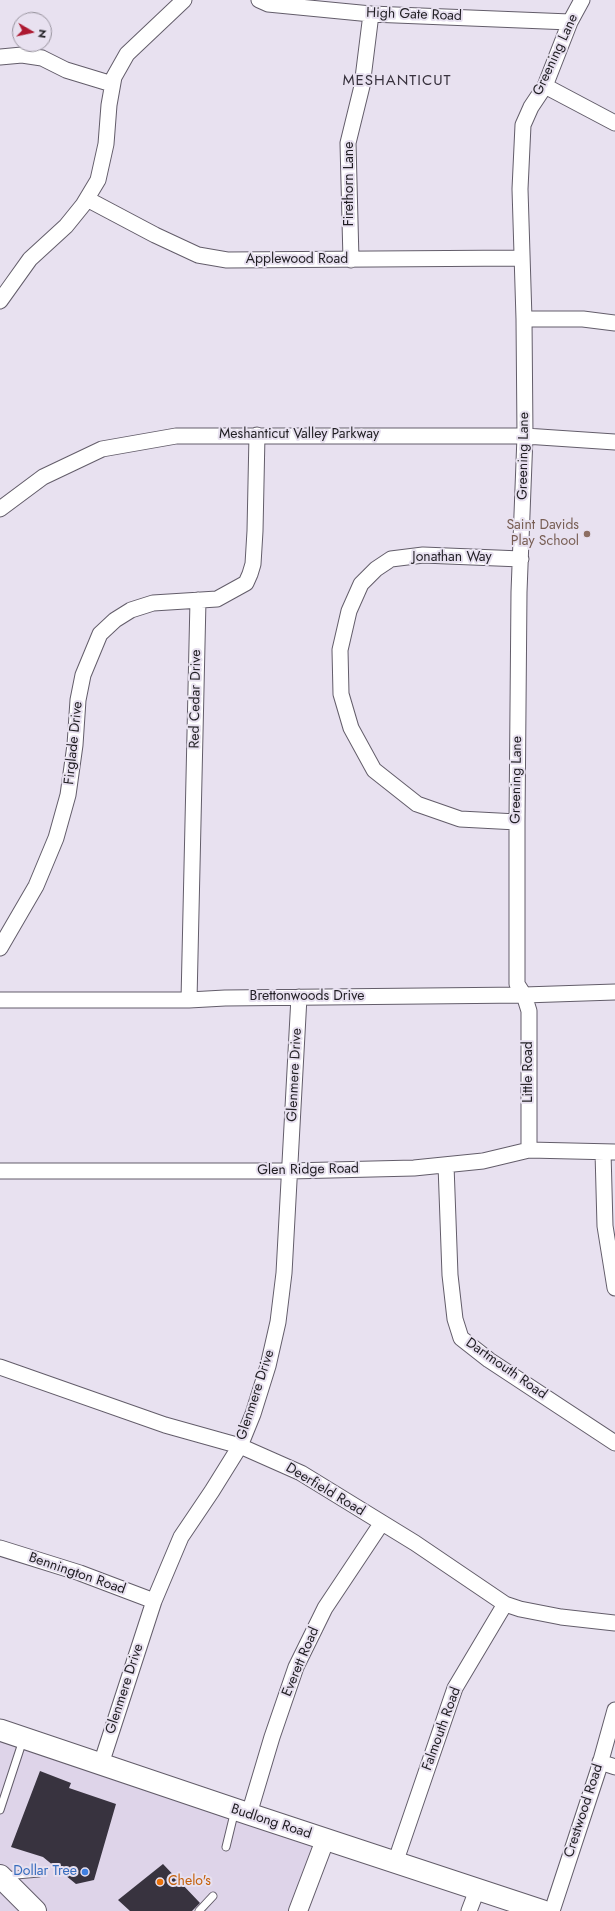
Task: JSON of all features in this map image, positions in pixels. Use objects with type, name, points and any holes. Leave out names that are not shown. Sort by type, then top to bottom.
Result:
[{"type":"main road","name":"Budlong Road","points":[[0,1730],[325,1840],[543,1911]]},
{"type":"main road","points":[[0,1876],[35,1911]]},
{"type":"street","points":[[0,301],[30,259],[66,226],[98,180],[106,144],[112,84],[127,54],[184,0]]},
{"type":"street","name":"High Gate Road","points":[[259,0],[268,4],[371,14],[570,22]]},
{"type":"street","name":"Greening Lane","points":[[524,995],[517,984],[517,822],[521,560],[525,436],[524,318],[520,189],[523,124],[531,107],[545,86],[570,22],[582,0]]},
{"type":"street","name":"Firethorn Lane","points":[[351,260],[348,144],[362,86],[371,14]]},
{"type":"street","points":[[0,57],[22,55],[42,58],[66,70],[112,84]]},
{"type":"street","points":[[545,86],[615,123]]},
{"type":"street","name":"Applewood Road","points":[[86,199],[155,235],[198,255],[226,260],[521,258]]},
{"type":"street","points":[[524,318],[583,319],[615,322]]},
{"type":"street","points":[[198,600],[217,599],[230,593],[246,583],[250,574],[253,564],[255,531],[258,435]]},
{"type":"street","name":"Meshanticut Valley Parkway","points":[[0,509],[43,477],[102,449],[176,436],[525,436],[615,442]]},
{"type":"street","name":"Jonathan Way","points":[[517,822],[460,819],[417,804],[374,770],[351,728],[341,694],[340,650],[349,610],[361,584],[376,569],[391,559],[423,555],[521,560]]},
{"type":"street","name":"Firglade Drive","points":[[0,948],[36,886],[56,838],[68,795],[80,688],[83,675],[100,634],[115,620],[131,610],[153,603],[198,600]]},
{"type":"street","name":"Red Cedar Drive","points":[[189,1000],[198,600]]},
{"type":"street","name":"Brettonwoods Drive","points":[[0,1000],[189,1000],[226,998],[524,995],[615,992]]},
{"type":"street","name":"Little Road","points":[[524,995],[530,1011],[529,1150]]},
{"type":"street","name":"Glenmere Drive","points":[[101,1764],[154,1601],[181,1537],[212,1492],[240,1446],[253,1414],[268,1366],[278,1322],[284,1273],[300,997]]},
{"type":"street","name":"Glen Ridge Road","points":[[0,1171],[290,1171],[414,1168],[484,1161],[529,1150],[609,1152]]},
{"type":"street","points":[[609,1152],[605,1226],[615,1288]]},
{"type":"street","name":"Dartmouth Road","points":[[446,1165],[450,1275],[455,1319],[461,1338],[489,1360],[615,1444]]},
{"type":"street","name":"Deerfield Road","points":[[0,1367],[165,1425],[240,1446],[301,1473],[381,1524],[415,1543],[505,1604],[520,1609],[615,1623]]},
{"type":"street","name":"Everett Road","points":[[242,1812],[272,1736],[296,1667],[325,1608],[381,1524]]},
{"type":"street","name":"Bennington Road","points":[[0,1548],[80,1573],[154,1601]]},
{"type":"street","name":"Falmouth Road","points":[[395,1863],[456,1688],[505,1604]]},
{"type":"street","name":"Crestwood Road","points":[[552,1911],[600,1762],[615,1710]]},
{"type":"street","points":[[600,1762],[615,1767]]},
{"type":"street","points":[[298,1911],[325,1840]]},
{"type":"street","points":[[469,1911],[477,1890]]},
{"type":"lane","points":[[0,1810],[24,1738]]},
{"type":"lane","points":[[226,1847],[242,1812]]},
{"type":"lane","points":[[0,1876],[38,1873]]},
{"type":"lane","points":[[198,1911],[213,1896]]},
{"type":"shaded area","points":[[0,1730],[320,1839],[304,1911],[0,1911]]},
{"type":"building","points":[[40,1771],[71,1783],[69,1788],[116,1804],[94,1880],[76,1884],[43,1857],[11,1847]]},
{"type":"building","name":"Chelo's","points":[[163,1864],[200,1903],[192,1911],[130,1911],[118,1900]]},
{"type":"place","name":"Saint Davids Play School","points":[[587,534]]},
{"type":"place","name":"Dollar Tree","points":[[85,1872]]},
{"type":"place","name":"Chelo's","points":[[160,1882]]},
{"type":"district","name":"MESHANTICUT","points":[[397,81]]}]
